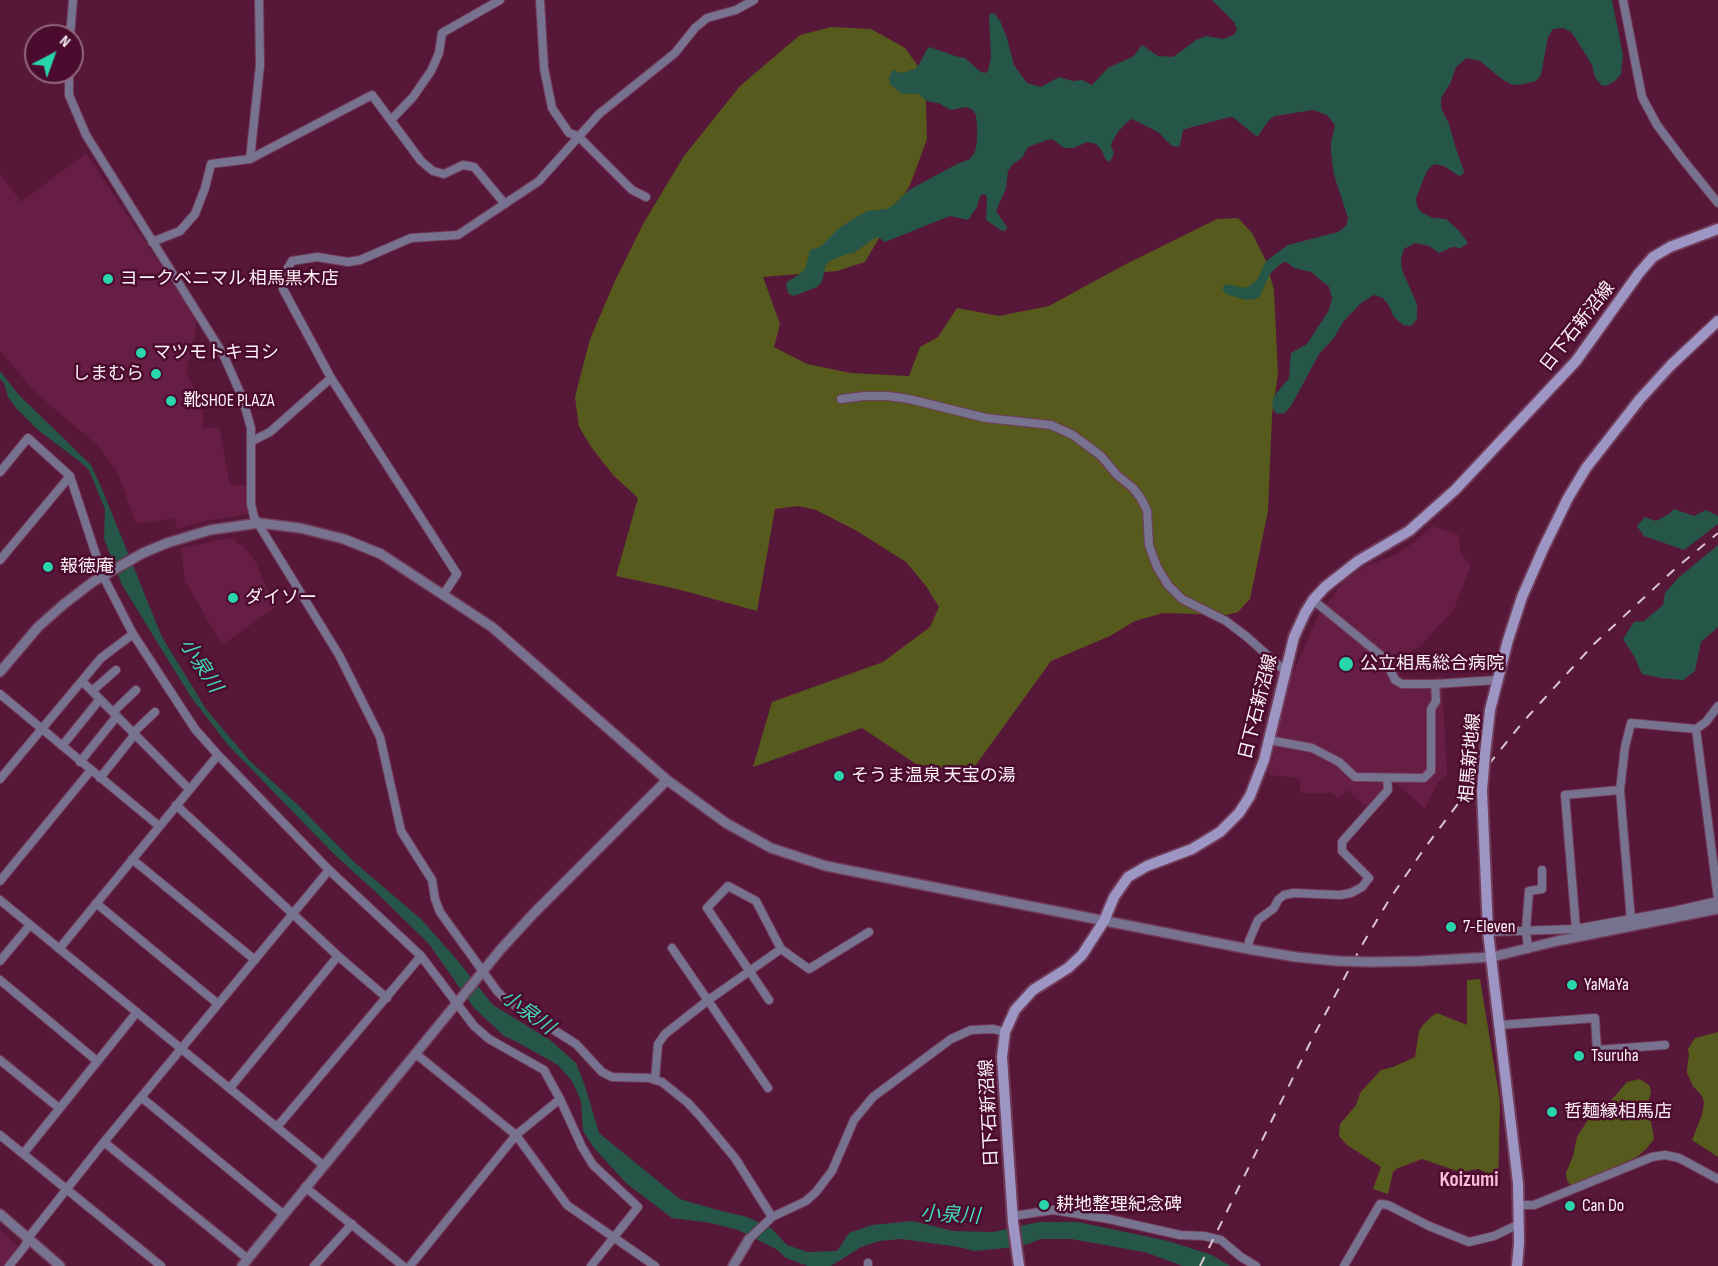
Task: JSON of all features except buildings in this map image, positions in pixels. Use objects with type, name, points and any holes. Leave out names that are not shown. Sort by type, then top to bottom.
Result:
[{"type":"main road","name":"日下石新沼線","points":[[1018,1261],[1002,1058],[1005,1032],[1015,1010],[1033,990],[1068,968],[1082,955],[1104,921],[1114,897],[1128,877],[1147,866],[1192,849],[1220,832],[1239,813],[1258,780],[1294,637],[1313,600],[1341,573],[1409,531],[1455,490],[1576,361],[1653,257],[1670,247],[1718,229]]},
{"type":"main road","name":"相馬新地線","points":[[1517,1266],[1518,1183],[1488,932],[1482,790],[1490,710],[1522,597],[1574,488],[1605,443],[1640,399],[1718,321]]},
{"type":"street","points":[[71,24],[73,0]]},
{"type":"street","points":[[250,159],[260,65],[259,0]]},
{"type":"street","points":[[391,120],[413,97],[432,71],[439,52],[442,33],[500,0]]},
{"type":"street","points":[[540,0],[544,68],[552,108],[569,133],[578,136],[632,190],[646,197]]},
{"type":"street","points":[[443,595],[457,574],[330,378],[283,290],[283,276],[292,261],[317,257],[348,262],[360,260],[411,238],[458,235],[539,181],[599,114],[675,53],[706,18],[736,10],[754,0]]},
{"type":"street","points":[[1623,0],[1642,97],[1657,125],[1718,203]]},
{"type":"street","points":[[69,84],[69,95],[86,135],[223,354],[242,397],[251,428],[251,504],[254,517],[339,655],[380,738],[400,831],[432,880],[440,912],[496,991],[505,999],[576,1044],[602,1072],[612,1077],[662,1082],[688,1103],[735,1158],[770,1218]]},
{"type":"street","points":[[152,242],[180,231],[195,214],[211,164],[250,159],[372,95],[421,161],[434,171],[444,174],[463,165],[474,167],[505,204]]},
{"type":"street","points":[[252,441],[270,432],[330,378]]},
{"type":"street","points":[[841,399],[872,396],[909,399],[986,418],[1051,425],[1073,435],[1101,456],[1140,497],[1147,510],[1149,544],[1157,567],[1168,585],[1182,599],[1226,621],[1285,671]]},
{"type":"street","points":[[0,472],[28,438],[70,476],[107,574],[133,634],[195,729],[329,870],[421,956],[474,1026],[489,1039],[544,1070],[593,1165],[638,1207],[591,1266]]},
{"type":"street","points":[[0,560],[70,476]]},
{"type":"street","points":[[0,672],[38,627],[71,598],[94,580],[143,553],[210,530],[259,523],[300,528],[345,539],[381,554],[492,627],[667,780],[726,823],[771,848],[826,866],[1248,949],[1337,961],[1420,961],[1492,957],[1557,941],[1718,909]]},
{"type":"street","points":[[1313,600],[1383,657],[1395,680],[1402,684],[1497,680]]},
{"type":"street","points":[[0,779],[101,658],[133,634]]},
{"type":"street","points":[[92,691],[116,670]]},
{"type":"street","points":[[82,681],[189,789]]},
{"type":"street","points":[[1269,740],[1312,748],[1339,762],[1355,777],[1424,778],[1431,771],[1431,709],[1436,701],[1435,684]]},
{"type":"street","points":[[80,762],[115,714],[136,690]]},
{"type":"street","points":[[0,694],[159,826]]},
{"type":"street","points":[[62,746],[100,699]]},
{"type":"street","points":[[1631,920],[1620,790],[1625,747],[1631,723],[1696,729],[1706,723],[1718,706]]},
{"type":"street","points":[[100,778],[134,734],[155,712]]},
{"type":"street","points":[[1488,932],[1576,929],[1631,920],[1718,900],[1696,729]]},
{"type":"street","points":[[59,949],[218,755]]},
{"type":"street","points":[[0,881],[91,770]]},
{"type":"street","points":[[1248,949],[1258,920],[1274,908],[1284,895],[1351,893],[1362,887],[1370,878],[1342,851],[1342,842],[1388,790],[1387,778]]},
{"type":"street","points":[[104,1142],[245,1262],[482,972],[534,912],[667,780]]},
{"type":"street","points":[[1576,929],[1565,795],[1620,790]]},
{"type":"street","points":[[176,805],[338,956],[387,998]]},
{"type":"street","points":[[132,859],[255,960]]},
{"type":"street","points":[[9,1266],[25,1246],[28,1238],[104,1142],[329,870]]},
{"type":"street","points":[[1528,949],[1526,930],[1529,891],[1542,889],[1542,870]]},
{"type":"street","points":[[769,1000],[707,908],[728,886],[756,901],[781,949],[809,969],[869,932]]},
{"type":"street","points":[[0,900],[323,1165]]},
{"type":"street","points":[[96,903],[218,1004]]},
{"type":"street","points":[[0,961],[30,925]]},
{"type":"street","points":[[672,948],[768,1088]]},
{"type":"street","points":[[655,1080],[658,1044],[665,1034],[781,949]]},
{"type":"street","points":[[230,1088],[338,956]]},
{"type":"street","points":[[277,1127],[421,956]]},
{"type":"street","points":[[0,980],[97,1061]]},
{"type":"street","points":[[22,1154],[137,1012]]},
{"type":"street","points":[[1500,1025],[1595,1018],[1597,1050],[1665,1045]]},
{"type":"street","points":[[733,1266],[749,1239],[770,1218],[806,1201],[816,1192],[832,1171],[854,1120],[873,1097],[951,1039],[971,1030],[993,1029],[1005,1032]]},
{"type":"street","points":[[416,1054],[516,1135],[567,1205],[655,1266]]},
{"type":"street","points":[[0,1060],[58,1108]]},
{"type":"street","points":[[141,1097],[283,1214]]},
{"type":"street","points":[[410,1266],[516,1135],[560,1099]]},
{"type":"street","points":[[0,1135],[160,1266]]},
{"type":"street","points":[[1519,1205],[1534,1205],[1652,1157],[1665,1155],[1678,1158],[1718,1179]]},
{"type":"street","points":[[305,1187],[403,1266]]},
{"type":"street","points":[[1344,1266],[1380,1204],[1388,1205],[1429,1226],[1469,1242],[1494,1236],[1519,1224]]},
{"type":"street","points":[[1013,1219],[1053,1210],[1180,1234],[1204,1236],[1221,1240],[1256,1266]]},
{"type":"street","points":[[0,1214],[60,1266]]},
{"type":"street","points":[[328,1266],[317,1263],[352,1224]]},
{"type":"shaded area","points":[[1212,0],[1612,0],[1623,55],[1621,74],[1606,86],[1601,85],[1576,39],[1571,32],[1563,28],[1553,29],[1548,37],[1541,75],[1536,81],[1513,85],[1503,80],[1480,61],[1467,58],[1456,67],[1450,84],[1441,98],[1441,108],[1449,124],[1464,171],[1459,176],[1444,166],[1434,164],[1427,171],[1416,198],[1421,212],[1433,218],[1446,219],[1468,243],[1461,248],[1452,247],[1439,253],[1429,246],[1415,243],[1404,249],[1401,259],[1402,270],[1417,304],[1417,319],[1411,326],[1403,325],[1394,317],[1383,298],[1374,295],[1361,303],[1343,322],[1334,338],[1319,354],[1285,413],[1278,414],[1274,411],[1272,403],[1275,395],[1289,378],[1291,353],[1307,344],[1329,310],[1332,298],[1329,287],[1311,272],[1294,268],[1284,262],[1270,274],[1260,296],[1256,299],[1246,300],[1232,296],[1226,294],[1222,288],[1226,284],[1246,288],[1257,280],[1266,261],[1288,245],[1338,232],[1346,226],[1348,218],[1334,175],[1331,153],[1335,125],[1327,115],[1313,110],[1275,116],[1269,120],[1258,136],[1230,117],[1192,127],[1183,130],[1178,147],[1172,146],[1158,132],[1132,119],[1118,132],[1112,142],[1114,153],[1110,162],[1106,160],[1096,144],[1087,142],[1074,148],[1064,148],[1052,139],[1047,140],[1028,147],[1022,158],[1008,171],[1006,188],[996,211],[1007,227],[1006,230],[1002,231],[986,220],[987,200],[986,195],[983,194],[968,220],[950,216],[885,242],[878,237],[873,239],[854,253],[830,261],[826,265],[822,282],[817,287],[794,296],[789,294],[786,287],[787,282],[806,267],[810,250],[820,247],[838,229],[850,221],[867,211],[887,209],[909,190],[970,159],[975,152],[977,126],[973,110],[966,107],[951,110],[938,103],[927,101],[919,94],[902,94],[890,84],[889,78],[892,70],[902,73],[915,69],[930,47],[965,58],[985,73],[988,71],[991,58],[989,16],[991,13],[995,14],[1000,21],[1014,65],[1027,83],[1041,87],[1059,77],[1073,81],[1082,80],[1092,85],[1108,68],[1134,56],[1142,45],[1158,56],[1173,57],[1196,40],[1206,36],[1224,39],[1235,34],[1237,29],[1234,22]]},
{"type":"shaded area","points":[[831,27],[871,29],[905,48],[923,73],[927,139],[910,185],[865,262],[837,271],[763,277],[780,324],[774,347],[807,364],[851,373],[909,376],[920,347],[938,337],[957,308],[999,316],[1049,306],[1124,265],[1217,219],[1238,218],[1252,233],[1266,261],[1274,290],[1278,374],[1272,415],[1268,511],[1250,599],[1238,612],[1227,615],[1163,613],[1135,621],[1110,636],[1051,661],[970,773],[916,764],[862,728],[753,767],[772,702],[883,662],[930,627],[939,607],[926,586],[906,562],[857,531],[816,510],[798,506],[775,509],[757,611],[677,589],[616,576],[638,498],[613,475],[579,427],[575,397],[590,339],[643,224],[684,156],[740,86],[800,35]]},
{"type":"shaded area","points":[[86,153],[196,318],[195,336],[186,372],[203,399],[203,428],[219,427],[230,485],[246,485],[248,514],[204,521],[177,529],[174,518],[136,524],[118,473],[98,446],[34,391],[0,351],[0,173],[21,202]]},
{"type":"shaded area","points":[[0,371],[19,395],[91,465],[162,637],[206,709],[249,760],[298,805],[354,862],[421,919],[493,1005],[550,1040],[576,1063],[599,1133],[680,1199],[747,1217],[771,1228],[787,1245],[807,1252],[837,1251],[849,1233],[872,1225],[913,1221],[953,1231],[993,1232],[1039,1222],[1078,1222],[1168,1241],[1212,1255],[1230,1266],[1183,1266],[1144,1252],[1071,1239],[1040,1239],[1006,1248],[974,1251],[901,1239],[879,1241],[861,1247],[831,1266],[808,1266],[786,1258],[776,1249],[738,1230],[711,1223],[672,1218],[627,1184],[594,1148],[583,1131],[581,1101],[572,1081],[558,1065],[504,1036],[474,1008],[429,944],[334,854],[228,745],[191,697],[122,585],[104,539],[105,509],[89,470],[38,430],[16,408],[0,379]]},
{"type":"shaded area","points":[[1674,509],[1694,516],[1706,510],[1718,516],[1718,524],[1684,550],[1644,536],[1637,526],[1645,517],[1656,521]]},
{"type":"shaded area","name":"公立相馬総合病院","points":[[1432,526],[1459,535],[1460,553],[1471,565],[1454,610],[1420,646],[1401,658],[1394,653],[1396,670],[1401,676],[1413,679],[1442,677],[1447,776],[1438,782],[1425,809],[1395,782],[1383,781],[1385,789],[1367,808],[1347,790],[1338,799],[1332,793],[1301,793],[1299,778],[1268,775],[1284,697],[1318,616],[1344,581],[1365,566],[1395,555],[1416,541]]},
{"type":"shaded area","name":"ダイソー","points":[[233,537],[237,543],[244,546],[256,563],[267,590],[277,606],[222,645],[185,581],[181,548]]},
{"type":"shaded area","points":[[1718,545],[1718,627],[1701,642],[1695,671],[1683,680],[1642,674],[1623,639],[1634,622],[1644,621],[1663,605],[1665,593],[1678,578]]},
{"type":"shaded area","points":[[1480,979],[1500,1101],[1498,1186],[1490,1175],[1479,1169],[1460,1172],[1422,1159],[1393,1172],[1388,1194],[1373,1189],[1381,1167],[1347,1145],[1339,1136],[1340,1124],[1356,1105],[1360,1093],[1381,1070],[1415,1057],[1419,1031],[1432,1016],[1437,1013],[1467,1025],[1467,980]]},
{"type":"shaded area","points":[[1718,1032],[1718,1157],[1692,1140],[1704,1103],[1702,1096],[1693,1086],[1687,1068],[1688,1049],[1695,1038]]},
{"type":"shaded area","points":[[1640,1079],[1650,1086],[1648,1103],[1654,1139],[1637,1157],[1571,1186],[1567,1181],[1566,1173],[1577,1137],[1591,1115],[1607,1105],[1627,1082]]},
{"type":"shaded area","points":[[0,1230],[21,1249],[7,1266],[0,1266]]},
{"type":"railway","points":[[1200,1266],[1312,1039],[1362,945],[1424,849],[1522,723],[1594,644],[1676,568],[1718,533]]},
{"type":"place","name":"ヨークベニマル 相馬黒木店","points":[[108,279]]},
{"type":"place","name":"マツモトキヨシ","points":[[141,353]]},
{"type":"place","name":"しまむら","points":[[156,374]]},
{"type":"place","name":"靴SHOE PLAZA","points":[[171,401]]},
{"type":"place","name":"報徳庵","points":[[48,567]]},
{"type":"place","name":"ダイソー","points":[[233,598]]},
{"type":"place","name":"公立相馬総合病院","points":[[1346,664]]},
{"type":"place","name":"そうま温泉 天宝の湯","points":[[839,776]]},
{"type":"place","name":"7-Eleven","points":[[1451,927]]},
{"type":"place","name":"YaMaYa","points":[[1572,985]]},
{"type":"place","name":"Tsuruha","points":[[1579,1056]]},
{"type":"place","name":"哲麺縁相馬店","points":[[1552,1112]]},
{"type":"place","name":"耕地整理紀念碑","points":[[1044,1205]]},
{"type":"place","name":"Can Do","points":[[1570,1206]]},
{"type":"district","name":"Koizumi","points":[[1469,1181]]},
{"type":"water label","name":"小泉川","points":[[200,666]]},
{"type":"water label","name":"小泉川","points":[[527,1013]]},
{"type":"water label","name":"小泉川","points":[[950,1216]]}]
